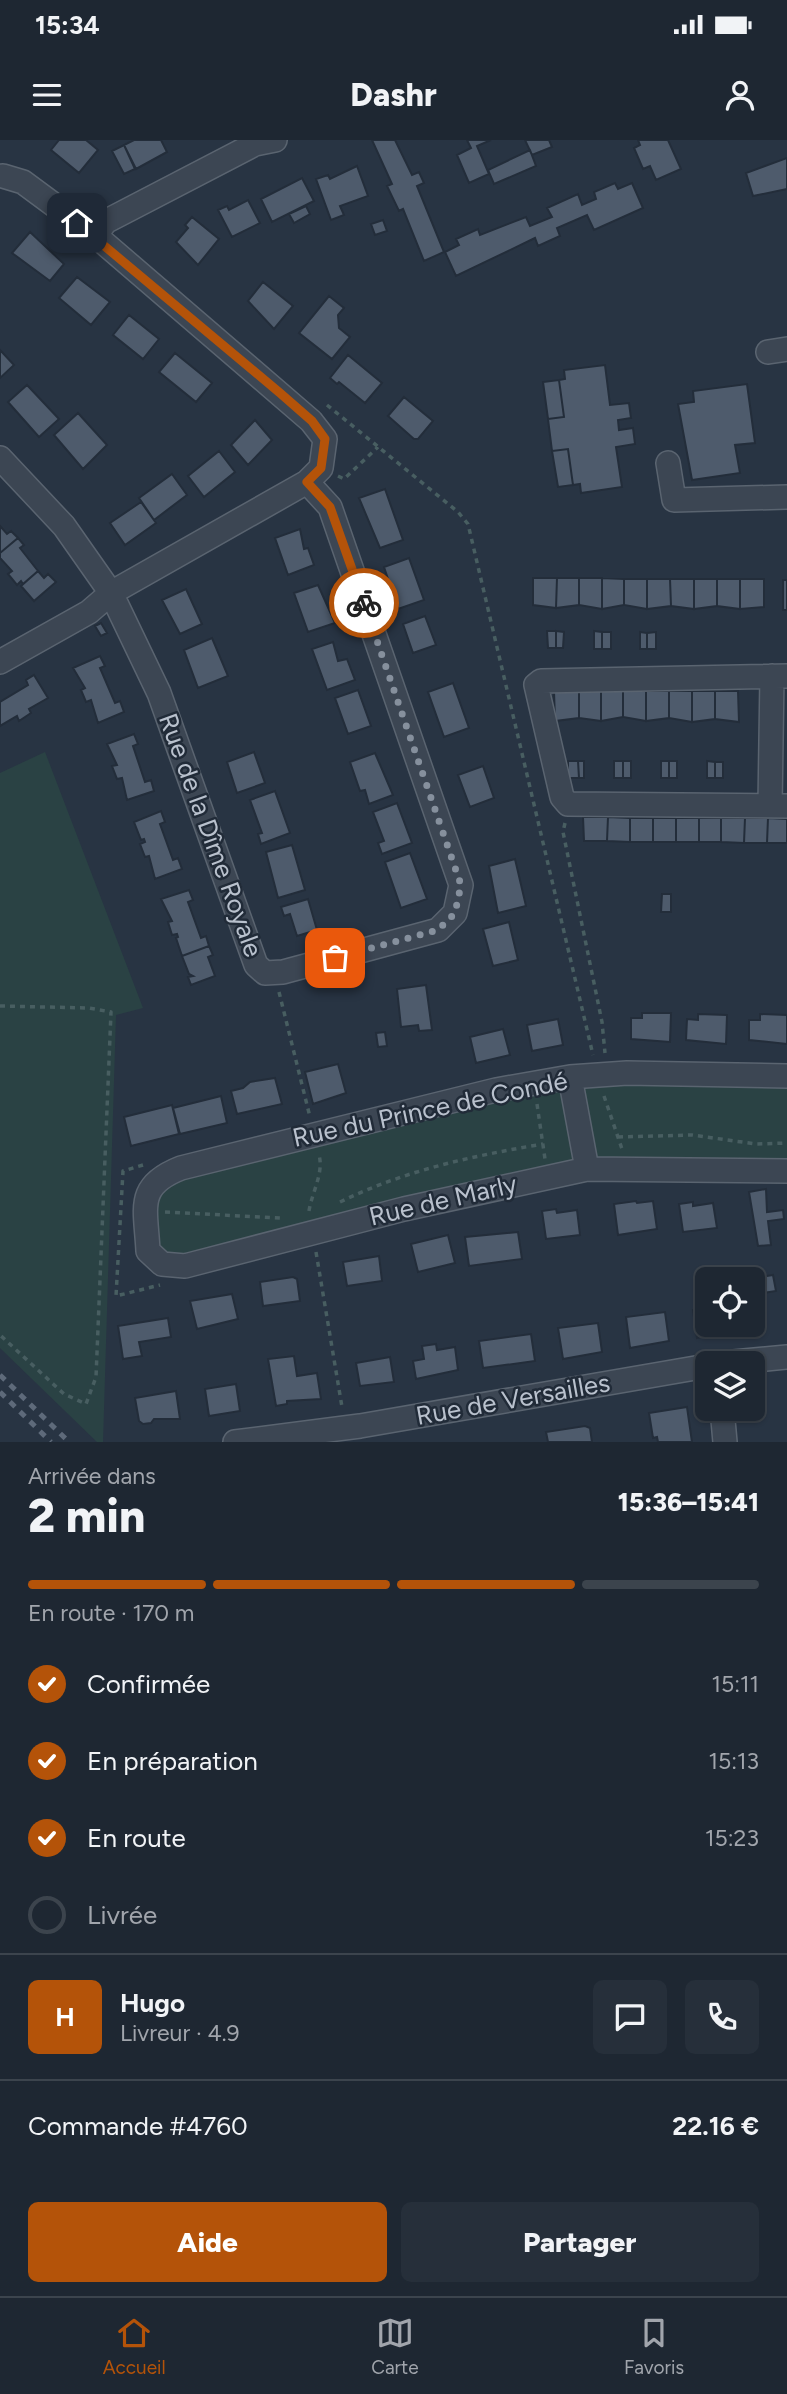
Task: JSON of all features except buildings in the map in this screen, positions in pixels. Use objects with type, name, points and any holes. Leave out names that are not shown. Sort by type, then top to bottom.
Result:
[{"type":"street","points":[[96,236],[105,222],[255,144],[275,140]]},
{"type":"street","points":[[0,662],[89,612],[111,593],[314,475],[325,439],[312,421],[96,236],[23,182],[3,176]]},
{"type":"street","name":"Rue de la Dîme Royale","points":[[0,458],[64,526],[111,593],[159,694],[256,965],[265,973],[274,973],[438,930],[455,913],[461,885],[330,507],[314,475]]},
{"type":"street","points":[[668,463],[674,499],[681,502],[787,497]]},
{"type":"street","points":[[780,676],[778,806],[568,804],[562,797],[536,685],[541,681],[780,676]]},
{"type":"street","name":"Rue du Prince de Condé","points":[[146,1211],[148,1190],[158,1177],[181,1168],[534,1083],[602,1074],[787,1076]]},
{"type":"street","points":[[570,1077],[587,1169]]},
{"type":"street","name":"Rue de Marly","points":[[146,1211],[148,1251],[162,1264],[185,1266],[315,1222],[587,1169],[626,1167],[787,1171]]},
{"type":"street","points":[[765,1359],[787,1357]]},
{"type":"street","name":"Rue de Versailles","points":[[235,1442],[362,1434],[695,1368]]},
{"type":"street","points":[[723,1421],[725,1442]]},
{"type":"path","points":[[314,475],[344,479],[378,447]]},
{"type":"path","points":[[458,512],[468,524],[626,1167]]},
{"type":"path","points":[[568,804],[563,832],[602,1022],[602,1074]]},
{"type":"path","points":[[274,973],[322,1167],[312,1191],[308,1216],[315,1222],[342,1408],[362,1434]]},
{"type":"path","points":[[0,1006],[89,1008],[111,1012],[96,1377],[86,1404],[64,1394],[0,1335]]},
{"type":"path","points":[[534,1083],[548,1177]]},
{"type":"path","points":[[618,1137],[692,1135],[756,1144],[787,1143]]},
{"type":"path","points":[[338,1203],[419,1169],[543,1144]]},
{"type":"path","points":[[150,1164],[123,1171],[116,1296],[169,1283]]},
{"type":"path","points":[[110,1210],[287,1219]]},
{"type":"green space","points":[[45,752],[143,1008],[116,1015],[103,1442],[97,1442],[0,1348],[0,773]]},
{"type":"green space","points":[[787,1078],[787,1163],[621,1161],[170,1258],[152,1241],[150,1203],[166,1181],[586,1080]]},
{"type":"railway","points":[[0,1375],[69,1442]]},
{"type":"railway","points":[[0,1392],[51,1442]]},
{"type":"way so far","points":[[335,958],[438,930],[455,913],[461,885],[364,603]]},
{"type":"route","points":[[77,223],[96,236],[312,421],[325,439],[321,468],[307,482],[330,507],[364,603]]}]
